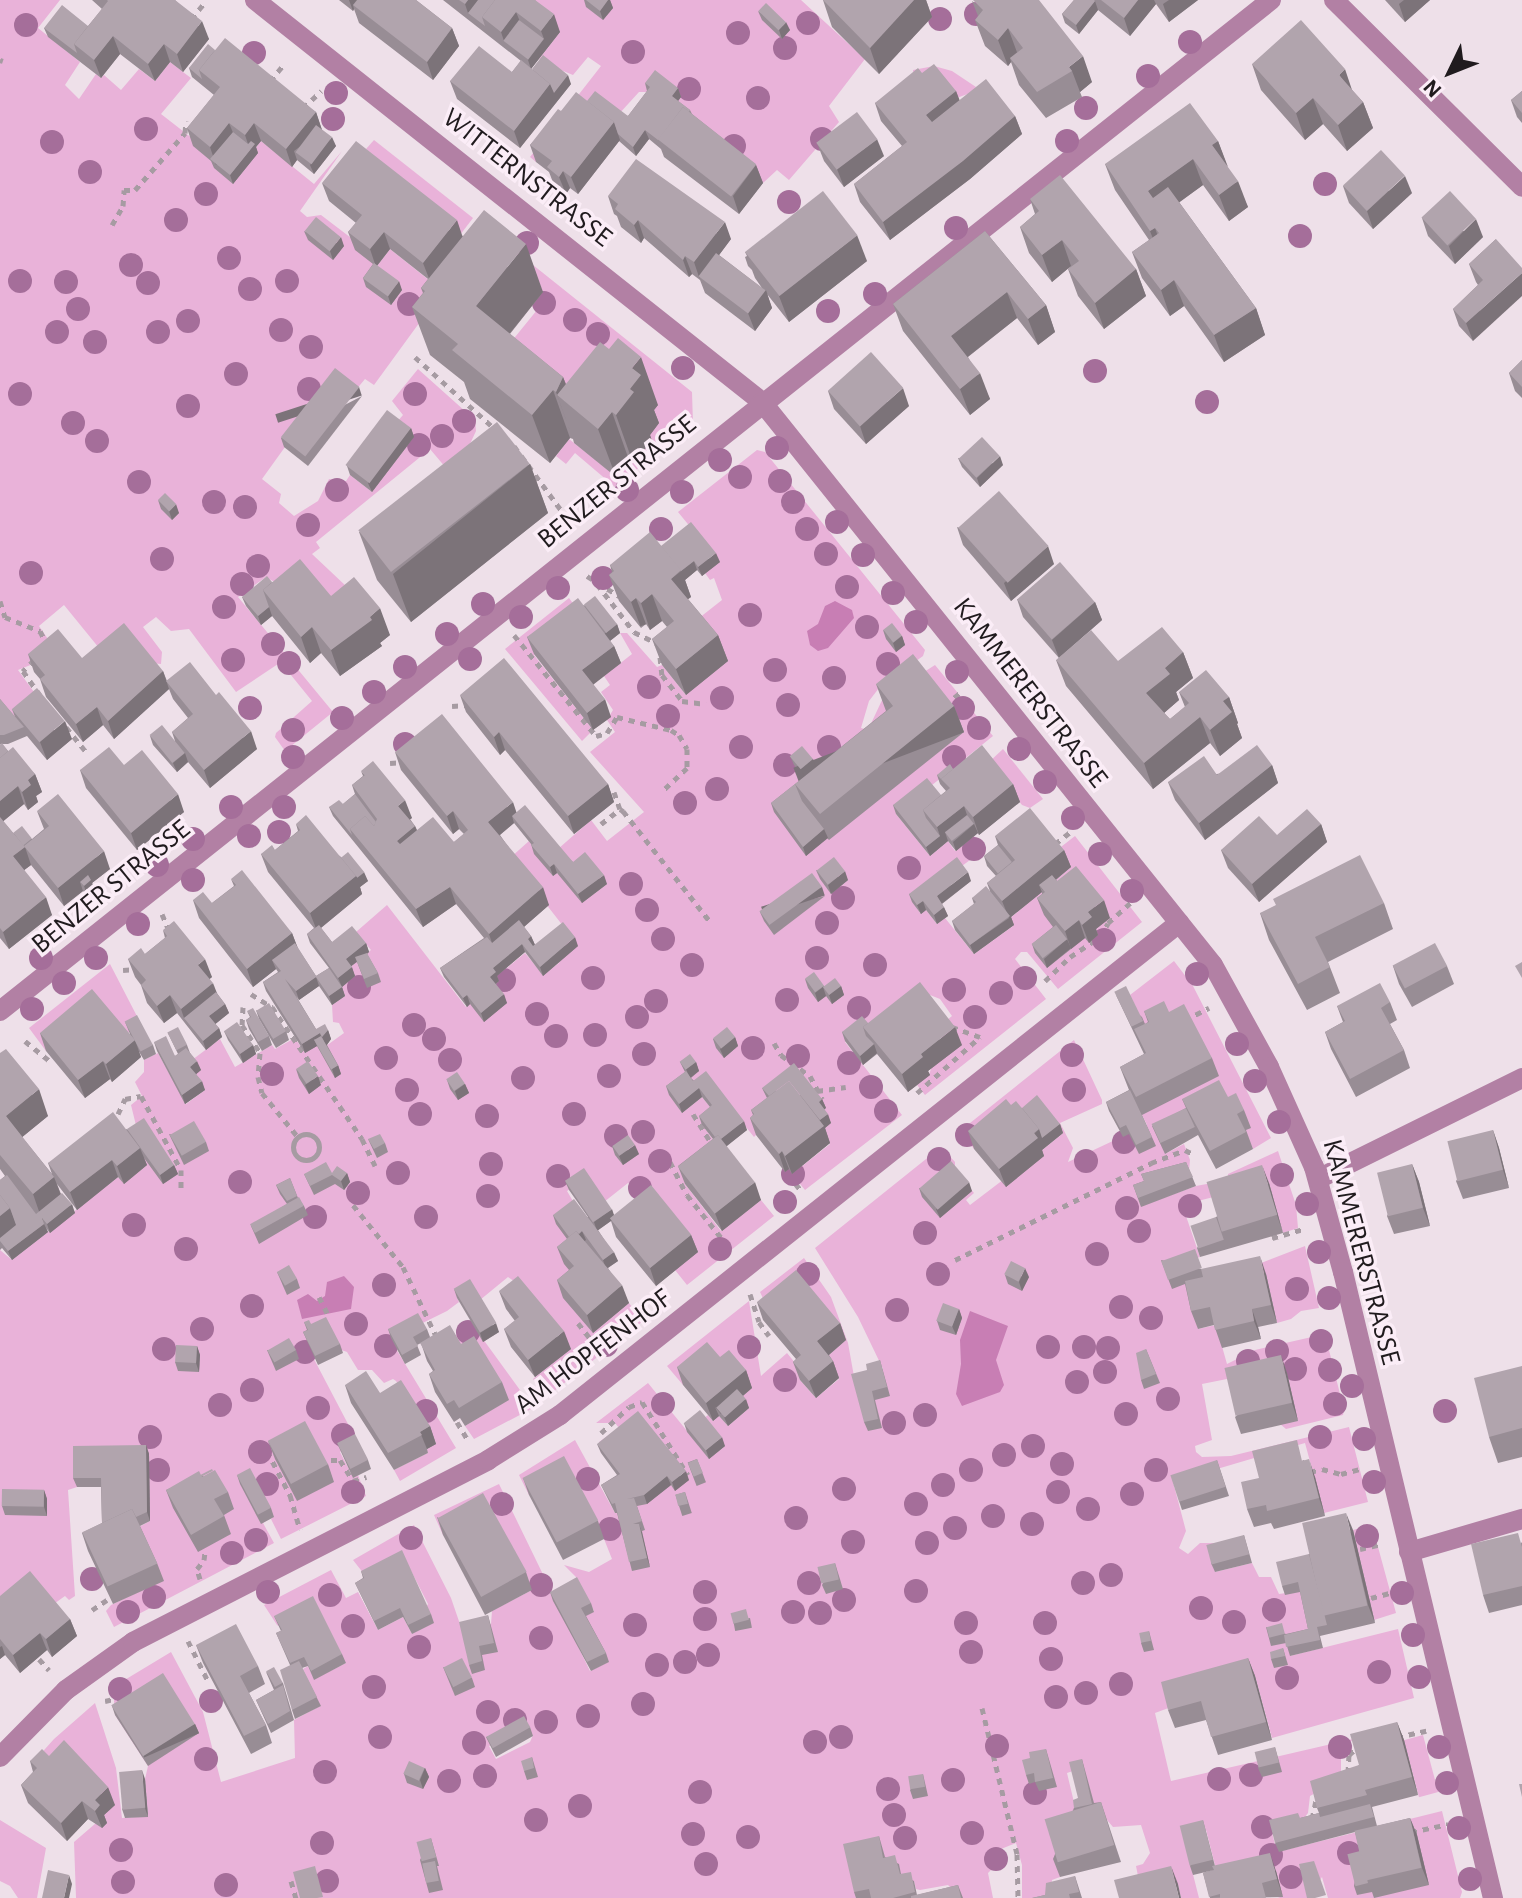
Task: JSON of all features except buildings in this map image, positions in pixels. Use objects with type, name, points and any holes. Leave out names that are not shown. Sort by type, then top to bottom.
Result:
[{"type":"street","name":"WITTERNSTRASSE","points":[[255,0],[762,402]]},
{"type":"street","name":"BENZER STRASSE","points":[[0,1011],[1271,0]]},
{"type":"street","points":[[1334,0],[1522,187]]},
{"type":"street","name":"KAMMERERSTRASSE","points":[[762,402],[1213,965],[1240,1011],[1306,1146],[1318,1179],[1493,1898]]},
{"type":"street","name":"AM HOPFENHOF","points":[[0,1757],[66,1690],[133,1642],[488,1460],[560,1415],[1179,923]]},
{"type":"street","points":[[1318,1179],[1522,1078]]},
{"type":"street","points":[[1409,1552],[1522,1519]]},
{"type":"path","points":[[188,23],[206,1]]},
{"type":"path","points":[[267,85],[285,63]]},
{"type":"path","points":[[299,111],[321,91]]},
{"type":"path","points":[[112,225],[123,206],[124,190],[135,190],[185,133],[186,121]]},
{"type":"path","points":[[415,357],[498,431]]},
{"type":"path","points":[[510,442],[522,453],[585,544]]},
{"type":"path","points":[[587,576],[619,596]]},
{"type":"path","points":[[597,584],[634,632],[659,645],[662,675],[682,701],[706,704]]},
{"type":"path","points":[[0,601],[5,617],[43,635],[43,653],[25,665],[23,671],[43,699]]},
{"type":"path","points":[[514,634],[596,736],[607,733],[617,717],[671,730],[679,735],[687,749],[687,768],[661,792]]},
{"type":"path","points":[[944,705],[963,690]]},
{"type":"path","points":[[452,706],[470,707]]},
{"type":"path","points":[[61,721],[88,754]]},
{"type":"path","points":[[390,763],[407,760]]},
{"type":"path","points":[[614,792],[620,809],[711,923]]},
{"type":"path","points":[[601,824],[620,809]]},
{"type":"path","points":[[1055,844],[1074,830]]},
{"type":"path","points":[[1045,981],[1066,960],[1100,937],[1108,923],[1132,901]]},
{"type":"path","points":[[162,914],[174,941]]},
{"type":"path","points":[[123,970],[140,969]]},
{"type":"path","points":[[251,994],[272,1007],[362,1139],[375,1166]]},
{"type":"path","points":[[243,1007],[242,1025],[260,1053],[258,1077],[262,1093],[298,1137]]},
{"type":"path","points":[[1177,1023],[1211,1007]]},
{"type":"path","points":[[917,1093],[980,1037],[976,1032],[951,1027],[942,1017]]},
{"type":"path","points":[[25,1041],[51,1062]]},
{"type":"path","points":[[774,1043],[781,1055],[810,1076],[822,1099]]},
{"type":"path","points":[[817,1091],[846,1087]]},
{"type":"path","points":[[118,1114],[125,1099],[141,1096],[181,1170],[181,1192]]},
{"type":"path","points":[[693,1114],[712,1144],[711,1152]]},
{"type":"path","points":[[298,1137],[310,1135],[319,1144],[316,1156],[306,1160]]},
{"type":"path","points":[[298,1137],[293,1149],[297,1156],[306,1160],[309,1168]]},
{"type":"path","points":[[955,1260],[1151,1163],[1185,1150],[1193,1154]]},
{"type":"path","points":[[670,1162],[687,1195],[735,1255]]},
{"type":"path","points":[[678,1177],[690,1168]]},
{"type":"path","points":[[788,1174],[807,1198]]},
{"type":"path","points":[[353,1205],[403,1267],[440,1342]]},
{"type":"path","points":[[1272,1238],[1307,1228]]},
{"type":"path","points":[[750,1292],[759,1322],[769,1336]]},
{"type":"path","points":[[319,1297],[328,1315]]},
{"type":"path","points":[[578,1323],[605,1357]]},
{"type":"path","points":[[601,1433],[629,1407],[642,1402],[688,1475]]},
{"type":"path","points":[[457,1422],[472,1447]]},
{"type":"path","points":[[267,1451],[290,1495],[294,1517],[303,1535]]},
{"type":"path","points":[[331,1460],[340,1460],[353,1481],[366,1477]]},
{"type":"path","points":[[1310,1472],[1322,1469],[1341,1474],[1364,1468]]},
{"type":"path","points":[[1360,1549],[1382,1544]]},
{"type":"path","points":[[203,1586],[197,1571],[205,1552]]},
{"type":"path","points":[[1371,1598],[1394,1592]]},
{"type":"path","points":[[92,1610],[107,1600]]},
{"type":"path","points":[[186,1637],[209,1683]]},
{"type":"path","points":[[105,1701],[138,1692]]},
{"type":"path","points":[[982,1708],[1017,1854],[1018,1898]]},
{"type":"path","points":[[1391,1738],[1427,1731]]},
{"type":"path","points":[[1345,1783],[1349,1755],[1366,1742]]},
{"type":"path","points":[[1307,1821],[1315,1816],[1314,1798],[1323,1794]]},
{"type":"path","points":[[1398,1835],[1450,1824]]},
{"type":"path","points":[[291,1881],[296,1898]]},
{"type":"shaded area","points":[[0,0],[60,0],[38,28],[80,62],[65,85],[79,99],[96,74],[101,78],[104,75],[121,90],[139,69],[155,81],[170,62],[191,78],[161,114],[197,142],[194,146],[216,165],[254,150],[261,141],[314,184],[342,151],[300,211],[307,217],[321,215],[359,244],[377,266],[390,249],[430,281],[423,297],[433,304],[374,385],[365,379],[355,391],[285,447],[262,479],[281,494],[279,503],[294,516],[318,501],[329,479],[346,481],[350,475],[372,492],[396,423],[403,415],[392,401],[418,369],[475,420],[476,431],[470,444],[446,468],[430,449],[316,542],[320,548],[312,554],[364,603],[341,622],[266,577],[238,597],[333,712],[285,751],[275,737],[276,733],[312,701],[282,664],[236,692],[189,629],[171,631],[156,617],[143,627],[162,652],[161,664],[108,659],[64,605],[39,626],[50,642],[33,664],[18,670],[44,706],[19,727],[0,704]]},
{"type":"shaded area","points":[[519,0],[801,0],[865,59],[829,106],[839,122],[789,180],[777,170],[763,183],[648,92],[639,92],[618,115],[536,162],[530,157],[601,66],[588,57],[573,75],[539,59],[560,32]]},
{"type":"shaded area","points":[[934,66],[952,71],[976,87],[973,92],[954,99],[914,82],[913,70]]},
{"type":"shaded area","points":[[374,140],[473,218],[460,235],[366,149]]},
{"type":"shaded area","points":[[508,245],[692,392],[693,424],[615,487],[575,453],[566,464],[556,456],[569,439],[616,476],[629,460],[634,463],[595,409],[498,358],[537,310],[532,306],[543,292]]},
{"type":"shaded area","points":[[757,450],[765,452],[925,650],[923,656],[879,688],[869,701],[861,728],[868,730],[883,698],[935,665],[993,736],[896,814],[930,856],[948,841],[955,851],[974,836],[985,849],[913,902],[920,913],[926,910],[937,924],[945,918],[974,954],[1013,926],[1009,919],[1070,868],[1057,850],[1075,836],[1142,922],[1058,989],[1027,952],[1021,952],[1015,959],[1046,999],[925,1095],[917,1085],[929,1075],[947,1020],[952,1016],[940,999],[930,995],[923,998],[845,1042],[902,1115],[805,1190],[792,1174],[830,1144],[778,1112],[754,1137],[709,1081],[670,1095],[682,1113],[702,1097],[716,1114],[702,1125],[713,1139],[685,1184],[721,1231],[761,1200],[774,1216],[687,1285],[675,1270],[643,1192],[628,1183],[604,1202],[587,1178],[567,1191],[577,1208],[580,1284],[593,1333],[629,1303],[643,1321],[548,1396],[533,1379],[570,1349],[518,1284],[508,1277],[480,1300],[457,1298],[459,1302],[447,1311],[390,1339],[456,1448],[400,1481],[394,1470],[428,1453],[426,1450],[436,1443],[396,1381],[393,1379],[384,1383],[372,1370],[358,1370],[347,1352],[311,1339],[305,1342],[358,1443],[340,1452],[353,1477],[358,1475],[366,1496],[281,1539],[271,1519],[274,1516],[263,1523],[274,1543],[114,1627],[106,1611],[111,1605],[163,1580],[139,1527],[150,1521],[76,1456],[77,1487],[68,1490],[75,1596],[69,1600],[65,1596],[51,1606],[0,1608],[0,1250],[12,1260],[118,1177],[124,1183],[146,1166],[131,1105],[142,1096],[135,1082],[144,1072],[144,1060],[158,1053],[186,1104],[205,1090],[194,1076],[192,1060],[220,1039],[235,1067],[272,1045],[275,1049],[295,1038],[305,1053],[323,1042],[326,1046],[344,1033],[339,1023],[333,1022],[332,1005],[345,996],[340,988],[349,968],[371,950],[356,932],[387,905],[466,1007],[493,986],[496,977],[525,953],[543,975],[559,963],[567,931],[510,858],[529,841],[553,876],[557,873],[594,894],[607,884],[576,871],[558,849],[591,820],[607,841],[644,812],[590,752],[615,732],[607,720],[613,710],[601,692],[610,685],[604,676],[632,654],[620,633],[627,633],[657,667],[662,665],[686,695],[694,622],[722,600],[714,578],[710,580],[705,573],[719,562],[678,512]]},
{"type":"shaded area","points":[[569,598],[583,617],[534,655],[593,730],[582,741],[505,649]]},
{"type":"shaded area","points":[[835,601],[852,610],[854,618],[828,648],[818,651],[810,645],[807,631],[818,624],[825,606]]},
{"type":"shaded area","points":[[1003,749],[1043,799],[1030,808],[1022,805],[988,763]]},
{"type":"shaded area","points":[[1174,961],[1193,986],[1271,1138],[1253,1149],[1226,1098],[1165,1154],[1184,1144],[1190,1160],[1189,1171],[1141,1206],[1196,1186],[1228,1180],[1228,1174],[1278,1151],[1296,1205],[1298,1228],[1283,1233],[1268,1183],[1194,1202],[1187,1206],[1186,1216],[1200,1257],[1165,1269],[1219,1273],[1261,1263],[1305,1246],[1319,1308],[1301,1311],[1291,1319],[1277,1323],[1266,1275],[1198,1329],[1216,1325],[1227,1364],[1255,1350],[1325,1334],[1344,1410],[1343,1415],[1286,1429],[1227,1379],[1202,1384],[1212,1440],[1195,1446],[1196,1452],[1202,1457],[1231,1456],[1349,1427],[1368,1502],[1324,1513],[1305,1443],[1173,1482],[1186,1531],[1179,1548],[1188,1554],[1200,1543],[1220,1543],[1215,1572],[1252,1563],[1259,1577],[1271,1577],[1279,1594],[1301,1591],[1312,1638],[1290,1656],[1398,1629],[1414,1698],[1272,1738],[1255,1676],[1155,1713],[1171,1781],[1353,1739],[1341,1755],[1341,1779],[1310,1796],[1308,1813],[1301,1822],[1271,1829],[1277,1852],[1442,1811],[1462,1892],[1460,1898],[1328,1898],[1322,1877],[1308,1898],[1280,1898],[1216,1869],[1206,1830],[1183,1835],[1199,1898],[1181,1898],[1178,1884],[1139,1881],[1136,1866],[1143,1864],[1150,1853],[1141,1825],[1113,1827],[1107,1820],[1099,1821],[1073,1771],[1067,1773],[1078,1819],[1060,1877],[1052,1880],[1050,1898],[1022,1898],[1022,1865],[1016,1843],[1001,1849],[998,1863],[988,1873],[993,1898],[960,1898],[948,1885],[920,1890],[916,1889],[914,1881],[903,1883],[887,1867],[881,1845],[856,1898],[76,1898],[74,1842],[96,1823],[36,1759],[54,1739],[95,1703],[116,1768],[122,1818],[148,1816],[145,1779],[148,1766],[115,1715],[113,1687],[171,1652],[203,1712],[221,1782],[295,1758],[294,1720],[320,1706],[303,1669],[308,1666],[314,1679],[346,1663],[277,1625],[264,1605],[331,1570],[346,1598],[358,1592],[378,1630],[403,1617],[412,1634],[428,1604],[405,1559],[364,1574],[353,1560],[414,1525],[451,1598],[462,1630],[491,1624],[492,1611],[532,1590],[443,1535],[434,1515],[499,1484],[590,1671],[608,1662],[585,1616],[594,1611],[577,1578],[564,1565],[589,1572],[612,1559],[604,1539],[570,1474],[529,1495],[519,1475],[575,1440],[615,1513],[671,1485],[676,1490],[688,1480],[641,1421],[601,1453],[599,1442],[619,1428],[615,1423],[596,1423],[648,1383],[709,1458],[723,1448],[703,1419],[708,1415],[713,1421],[719,1416],[728,1426],[749,1408],[714,1360],[683,1385],[667,1366],[749,1301],[761,1376],[787,1353],[805,1375],[800,1380],[816,1398],[839,1379],[824,1359],[846,1340],[767,1307],[760,1292],[804,1258],[831,1297],[848,1343],[855,1382],[883,1369],[858,1317],[815,1248],[941,1147],[955,1162],[955,1170],[974,1193],[966,1200],[970,1205],[1041,1151],[1063,1133],[1012,1117],[974,1149],[960,1131],[1074,1040],[1102,1104],[1060,1123],[1073,1148],[1068,1162],[1147,1125],[1142,1115],[1147,1030],[1130,995]],"holes":[[[533,1735],[530,1742],[496,1759],[489,1746]]]},
{"type":"shaded area","points":[[110,964],[141,1024],[123,1036],[98,1007],[46,1051],[29,1028]]},
{"type":"shaded area","points":[[344,1276],[354,1287],[351,1309],[302,1319],[297,1300],[308,1294],[317,1301],[325,1296],[327,1282]]},
{"type":"shaded area","points":[[970,1311],[1008,1326],[996,1360],[1004,1385],[1000,1392],[962,1406],[956,1394],[961,1364],[960,1340]]},
{"type":"shaded area","points":[[472,1324],[533,1408],[474,1439],[465,1426],[508,1400],[425,1357]]},
{"type":"shaded area","points":[[1372,1525],[1396,1613],[1374,1620],[1353,1530]]},
{"type":"shaded area","points":[[1423,1735],[1438,1792],[1419,1797],[1404,1740]]},
{"type":"shaded area","points":[[0,1820],[46,1848],[37,1898],[18,1898],[10,1886],[0,1881]]}]
